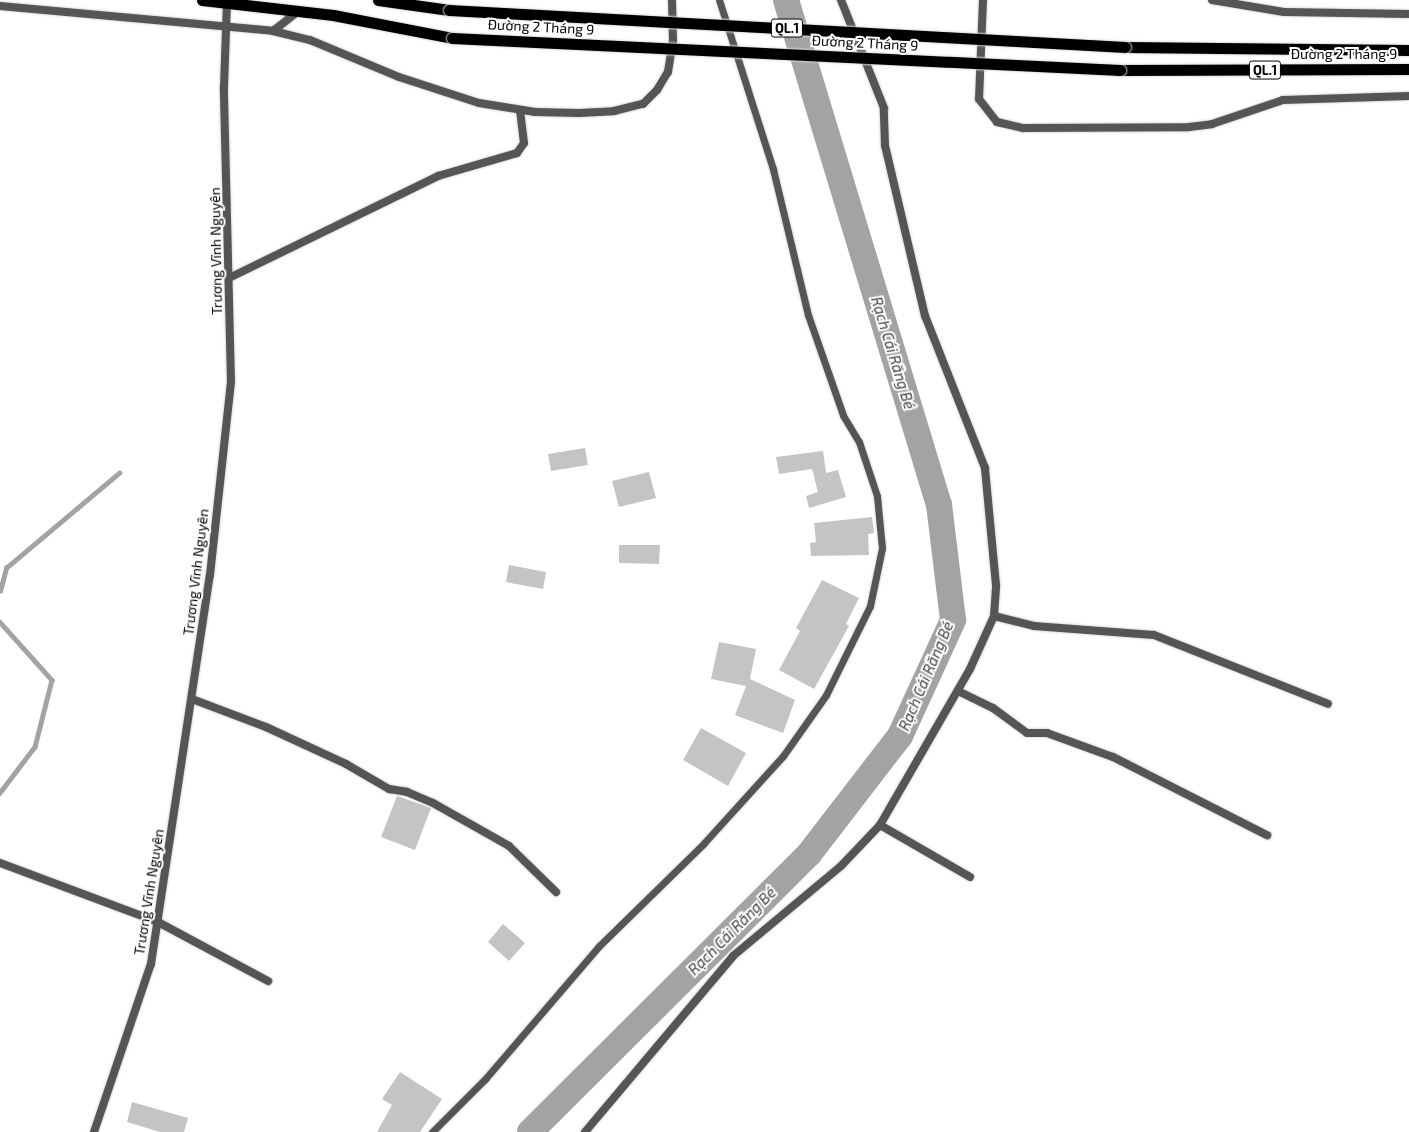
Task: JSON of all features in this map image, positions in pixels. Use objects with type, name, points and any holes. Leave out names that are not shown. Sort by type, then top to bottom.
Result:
[{"type":"highway","name":"Đường 2 Tháng 9","points":[[202,0],[299,11],[452,38],[1120,70],[1409,69]]},
{"type":"highway","name":"Đường 2 Tháng 9","points":[[378,0],[449,10],[1125,47],[1409,50]]},
{"type":"street","points":[[0,6],[226,29],[273,31],[310,40],[399,77],[479,103],[520,110],[586,112],[643,104],[668,72],[673,41],[672,0]]},
{"type":"street","points":[[585,1132],[734,956],[841,866],[880,825],[958,691],[994,616],[996,585],[985,468],[925,316],[885,145],[884,108],[840,0]]},
{"type":"street","points":[[983,0],[979,98],[997,122],[1023,128],[1189,127],[1212,124],[1283,100],[1409,96]]},
{"type":"street","points":[[1212,0],[1284,12],[1409,14]]},
{"type":"street","name":"Trương Vĩnh Nguyên","points":[[94,1132],[151,964],[210,575],[231,382],[230,278],[224,87],[227,3]]},
{"type":"street","points":[[273,31],[299,11]]},
{"type":"street","points":[[230,278],[438,176],[517,153],[524,143],[520,110]]},
{"type":"street","points":[[994,616],[1034,626],[1154,635],[1328,704]]},
{"type":"street","points":[[958,691],[993,708],[1027,733],[1046,733],[1113,757],[1267,835]]},
{"type":"street","points":[[192,699],[266,727],[346,764],[389,789],[407,792],[433,803],[509,846],[556,892]]},
{"type":"street","points":[[880,825],[970,877]]},
{"type":"street","points":[[0,863],[158,922],[268,981]]},
{"type":"lane","points":[[432,1132],[485,1079],[599,946],[704,843],[782,756],[826,695],[870,606],[882,548],[877,496],[859,442],[835,395],[808,315],[773,169],[719,0]]},
{"type":"building","points":[[585,448],[588,465],[551,471],[548,454]]},
{"type":"building","points":[[823,451],[826,473],[838,470],[846,497],[809,508],[806,496],[818,492],[812,469],[779,474],[776,457]]},
{"type":"building","points":[[649,472],[656,498],[619,507],[612,481]]},
{"type":"building","points":[[872,517],[874,533],[868,534],[869,555],[811,556],[810,543],[816,542],[814,523]]},
{"type":"building","points":[[619,545],[660,545],[659,564],[619,563]]},
{"type":"building","points":[[509,565],[546,572],[543,589],[506,582]]},
{"type":"building","points":[[822,580],[859,598],[846,624],[849,626],[814,689],[779,670],[800,631],[796,628]]},
{"type":"building","points":[[719,642],[756,649],[750,679],[795,700],[783,733],[735,715],[746,686],[711,679]]},
{"type":"building","points":[[701,728],[746,753],[728,786],[683,760]]},
{"type":"building","points":[[397,796],[431,808],[415,850],[381,837]]},
{"type":"building","points":[[503,924],[525,943],[509,961],[488,942]]},
{"type":"building","points":[[400,1072],[442,1099],[420,1132],[377,1132],[392,1105],[382,1099]]},
{"type":"building","points":[[132,1102],[188,1118],[184,1132],[160,1132],[127,1122]]},
{"type":"waterway","name":"Rạch Cái Răng Bé","points":[[530,1132],[809,854],[900,736],[953,620],[939,505],[786,0]]},
{"type":"waterway","points":[[0,591],[6,568],[119,473]]},
{"type":"waterway","points":[[0,622],[52,680],[35,747],[0,793]]}]
